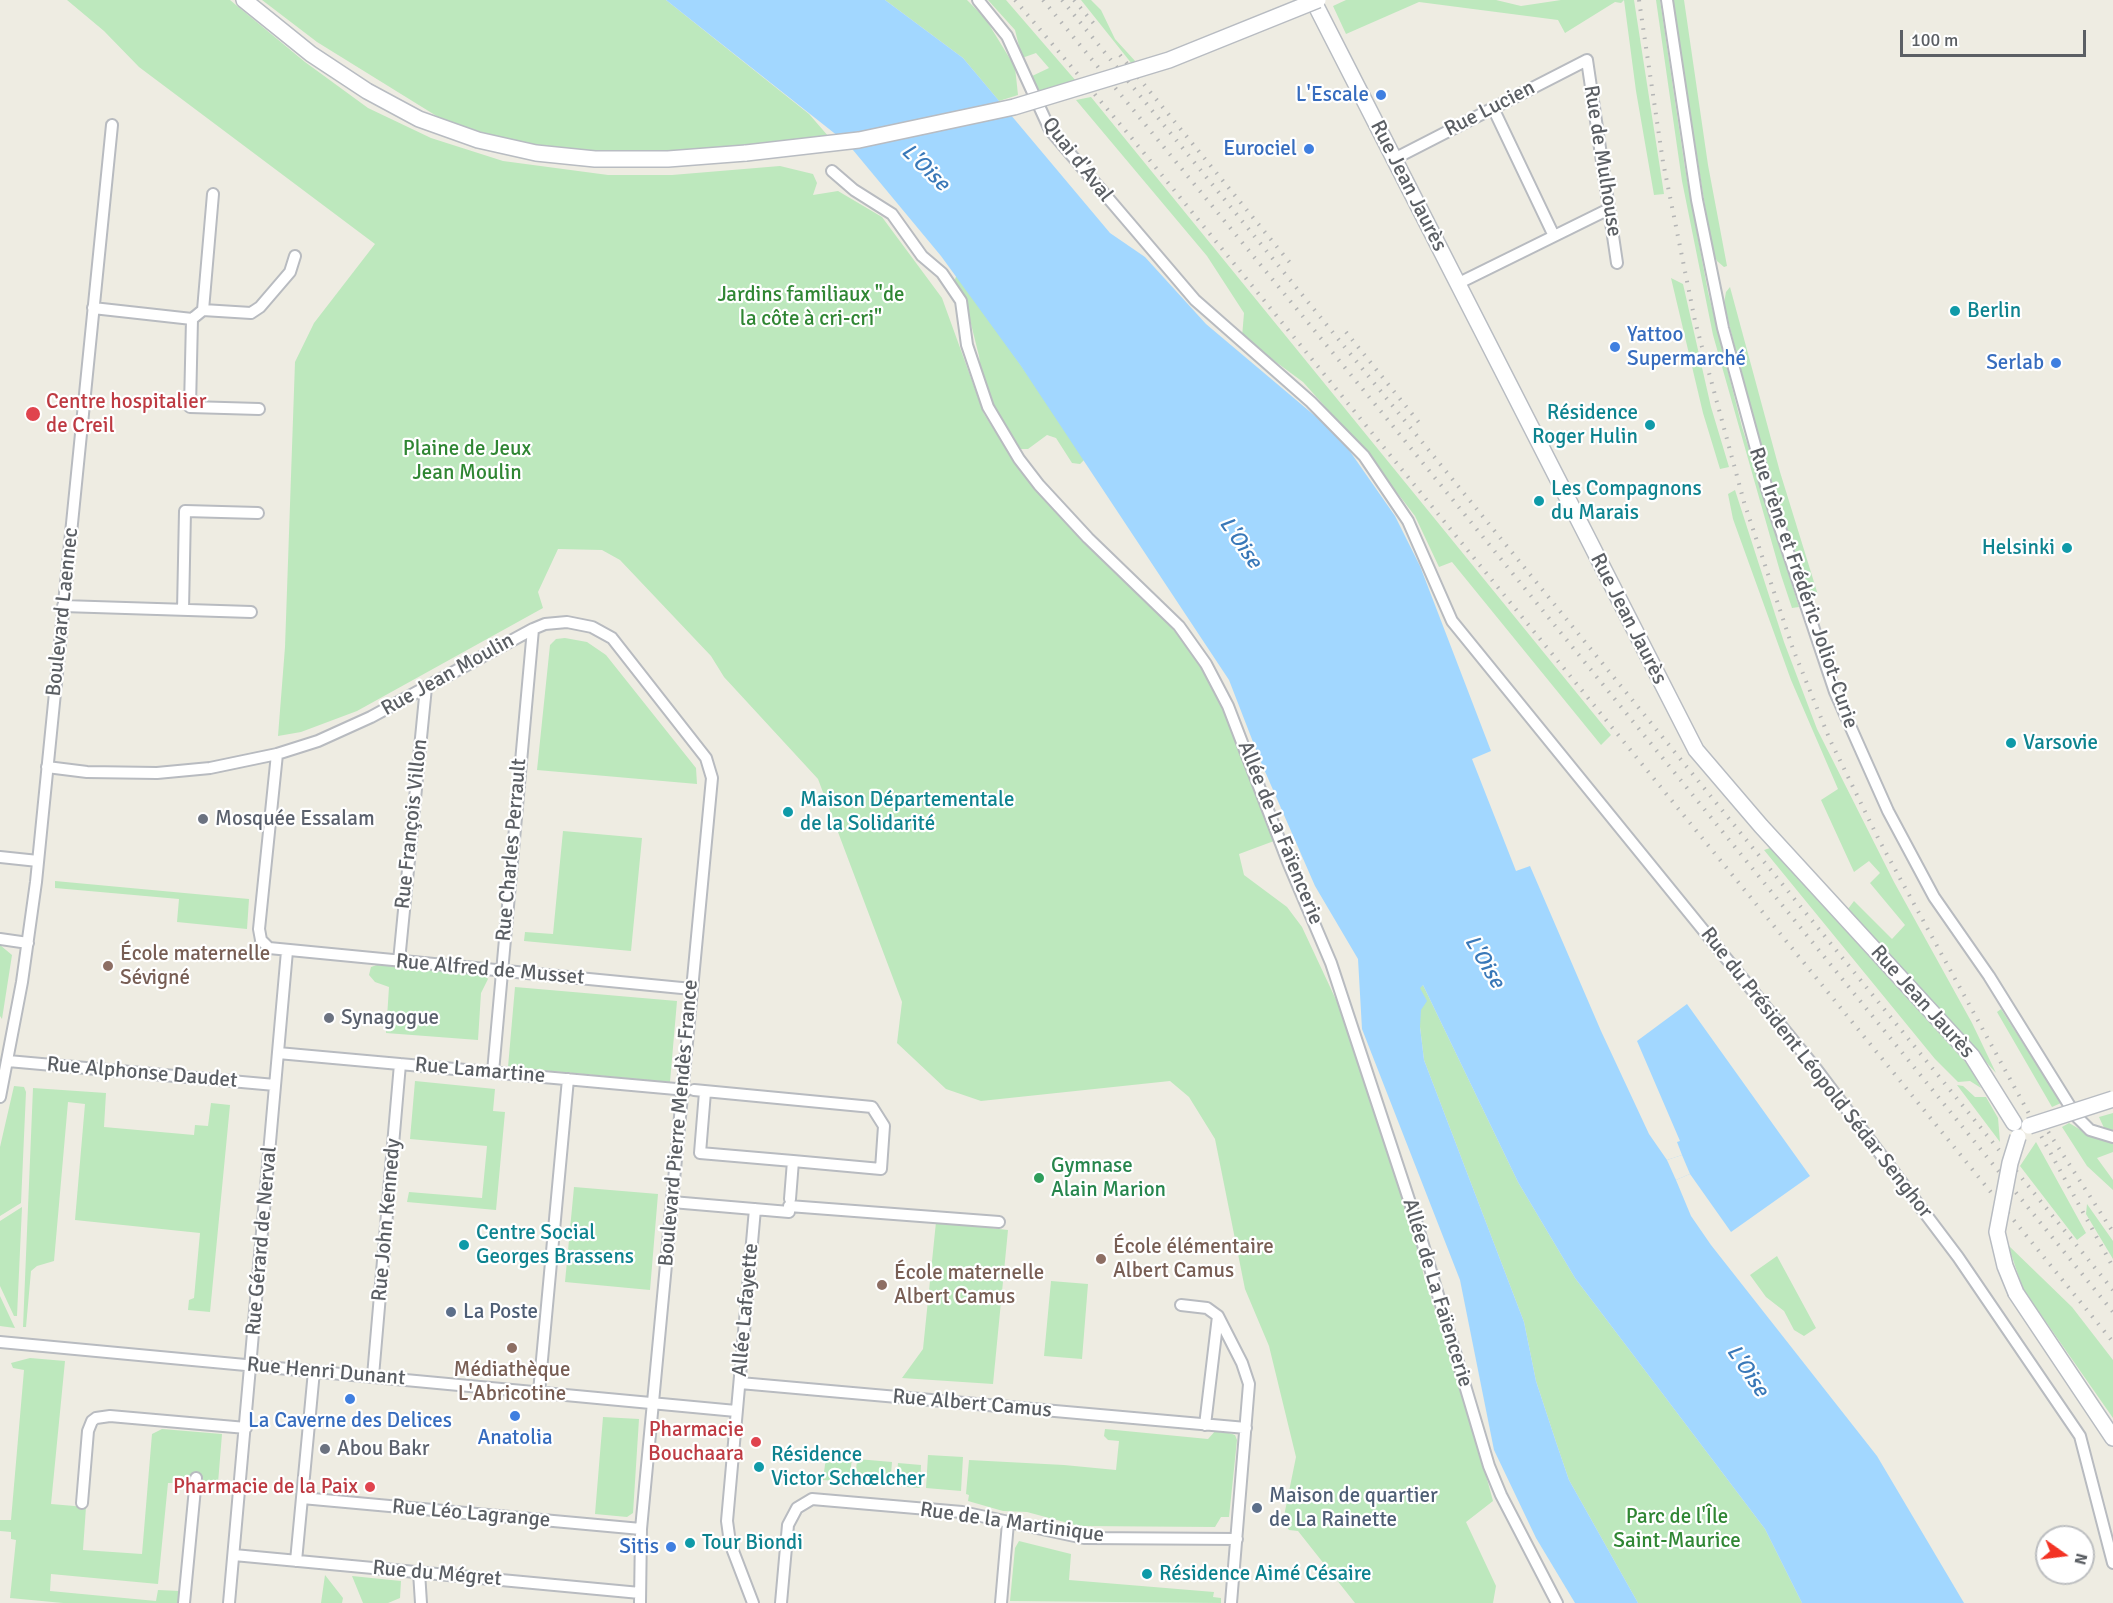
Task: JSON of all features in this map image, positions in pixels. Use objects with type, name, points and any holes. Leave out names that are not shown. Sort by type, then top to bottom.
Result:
[{"type":"street","points":[[244,0],[303,48],[367,92],[419,119],[478,140],[536,153],[595,159],[668,159],[868,139],[1031,102],[1187,53],[1318,0]]},
{"type":"street","name":"Quai d'Aval","points":[[978,0],[1007,36],[1050,130],[1150,251],[1208,314],[1311,402],[1358,449],[1394,496],[1408,521],[1452,621]]},
{"type":"street","name":"Rue Jean Jaurès","points":[[1313,0],[1696,750],[1769,834],[1972,1056],[2020,1129]]},
{"type":"street","name":"Rue Irène et Frédéric Joliot-Curie","points":[[1667,0],[1697,201],[1722,321],[1767,489],[1830,679],[1874,782],[1934,897],[1989,976],[2080,1121],[2096,1133],[2113,1137]]},
{"type":"street","name":"Rue Lucien","points":[[1394,159],[1587,60]]},
{"type":"street","name":"Rue de Mulhouse","points":[[1587,60],[1617,262]]},
{"type":"street","points":[[1493,108],[1554,236]]},
{"type":"street","name":"Boulevard Laennec","points":[[0,1097],[27,943],[38,861],[112,125]]},
{"type":"street","name":"Allée de La Faïencerie","points":[[832,171],[854,190],[892,214],[922,256],[942,273],[961,301],[967,345],[988,407],[1019,459],[1039,485],[1088,538],[1179,626],[1201,656],[1228,706],[1280,841],[1331,963],[1416,1221],[1489,1466],[1557,1603]]},
{"type":"street","points":[[203,310],[213,194]]},
{"type":"street","points":[[1458,284],[1609,209]]},
{"type":"street","points":[[93,308],[192,319],[203,310],[240,314],[255,311],[290,272],[295,256]]},
{"type":"street","points":[[192,319],[190,407],[259,409]]},
{"type":"street","points":[[183,610],[185,511],[258,513]]},
{"type":"street","points":[[63,606],[251,612]]},
{"type":"street","name":"Rue du Président Léopold Sédar Senghor","points":[[1452,621],[1817,1070],[1958,1257],[2080,1436],[2113,1563]]},
{"type":"street","name":"Rue Jean Moulin","points":[[47,767],[101,773],[157,773],[210,768],[277,754],[347,729],[533,629],[558,622],[583,624],[606,633],[622,648],[709,762],[712,778],[706,844]]},
{"type":"street","name":"Rue Charles Perrault","points":[[493,1072],[500,971],[533,629]]},
{"type":"street","name":"Rue François Villon","points":[[399,961],[426,687]]},
{"type":"street","points":[[277,754],[259,936],[269,948],[287,951]]},
{"type":"street","name":"Boulevard Pierre Mendès France","points":[[640,1598],[640,1529],[672,1202],[692,1090],[692,988],[706,844]]},
{"type":"street","points":[[0,857],[38,861]]},
{"type":"street","points":[[0,939],[27,943]]},
{"type":"street","name":"Rue Alfred de Musset","points":[[287,951],[692,988]]},
{"type":"street","name":"Rue Gérard de Nerval","points":[[229,1603],[287,951]]},
{"type":"street","name":"Rue Lamartine","points":[[278,1053],[872,1107],[884,1126],[881,1169],[793,1161]]},
{"type":"street","name":"Rue Alphonse Daudet","points":[[8,1060],[276,1085]]},
{"type":"street","name":"Rue John Kennedy","points":[[373,1376],[400,1064]]},
{"type":"street","points":[[539,1392],[568,1079]]},
{"type":"street","points":[[692,1090],[700,1153],[793,1161],[790,1199]]},
{"type":"street","points":[[2113,1099],[2020,1129],[2010,1163],[1998,1223],[1999,1242],[2005,1266],[2016,1293],[2113,1438]]},
{"type":"street","points":[[672,1202],[789,1212],[789,1206],[999,1222]]},
{"type":"street","name":"Allée Lafayette","points":[[753,1603],[730,1543],[728,1504],[755,1209]]},
{"type":"street","points":[[1181,1305],[1207,1308],[1218,1316],[1247,1377],[1249,1391],[1231,1603]]},
{"type":"street","points":[[1204,1425],[1218,1316]]},
{"type":"street","name":"Rue Henri Dunant","points":[[0,1342],[736,1411]]},
{"type":"street","points":[[296,1561],[314,1371]]},
{"type":"street","name":"Rue Albert Camus","points":[[740,1383],[1246,1428]]},
{"type":"street","points":[[82,1503],[88,1431],[96,1418],[110,1416],[246,1428]]},
{"type":"street","points":[[184,1603],[196,1478]]},
{"type":"street","name":"Rue Léo Lagrange","points":[[302,1498],[640,1529]]},
{"type":"street","name":"Rue de la Martinique","points":[[781,1603],[788,1525],[793,1513],[806,1501],[817,1499],[962,1512],[1084,1538],[1237,1539]]},
{"type":"street","points":[[1001,1603],[1008,1523]]},
{"type":"street","name":"Rue du Mégret","points":[[234,1555],[419,1572],[640,1598]]},
{"type":"street","points":[[419,1572],[421,1603]]},
{"type":"green space","points":[[67,0],[230,0],[305,62],[368,108],[431,138],[503,161],[608,175],[672,175],[780,166],[813,174],[817,183],[813,195],[838,191],[882,217],[942,298],[984,414],[1021,472],[1188,645],[1214,690],[1239,745],[1274,841],[1239,854],[1244,875],[1287,907],[1302,927],[1338,1004],[1414,1229],[1424,1277],[1464,1395],[1493,1501],[1466,1522],[1496,1586],[1493,1603],[1355,1603],[1298,1531],[1289,1530],[1283,1521],[1296,1457],[1269,1346],[1245,1289],[1215,1139],[1189,1097],[1170,1081],[981,1101],[946,1089],[897,1043],[902,1002],[818,779],[724,677],[711,656],[620,560],[602,550],[558,549],[538,592],[543,608],[357,711],[301,732],[278,736],[285,647],[295,362],[314,323],[375,244],[139,67],[104,31]]},
{"type":"green space","points":[[262,0],[666,0],[809,114],[829,137],[675,152],[608,153],[538,146],[504,139],[443,120],[317,42]]},
{"type":"green space","points":[[885,0],[967,0],[985,18],[1015,67],[1018,95],[999,101],[963,58]]},
{"type":"green space","points":[[988,0],[1006,0],[1076,81],[1036,92],[1030,77],[1049,68],[1036,53],[1022,58],[1015,30]]},
{"type":"green space","points":[[1081,0],[1091,0],[1101,10],[1115,39],[1136,62],[1132,64]]},
{"type":"green space","points":[[1346,0],[1496,0],[1521,6],[1561,0],[1624,0],[1621,3],[1615,2],[1565,33],[1558,20],[1419,2],[1346,34],[1333,6]]},
{"type":"green space","points":[[1624,0],[1634,0],[1664,194],[1654,195],[1636,91]]},
{"type":"green space","points":[[1656,0],[1660,0],[1685,168],[1708,292],[1742,427],[1799,607],[1792,608],[1781,575],[1713,335],[1682,181]]},
{"type":"green space","points":[[1672,0],[1684,0],[1708,165],[1727,266],[1724,267],[1717,261],[1712,250]]},
{"type":"green space","points":[[1091,97],[1611,735],[1601,745],[1452,562],[1439,567],[1415,516],[1365,451],[1303,382],[1242,337],[1244,313],[1207,256],[1076,100]]},
{"type":"green space","points":[[957,274],[1086,458],[1080,464],[1072,463],[1056,438],[1047,435],[1028,449],[1020,449],[1008,441],[984,397],[979,356],[968,312],[956,294],[954,282]]},
{"type":"green space","points":[[1671,278],[1683,284],[1711,407],[1729,467],[1720,469],[1703,413]]},
{"type":"green space","points":[[1730,287],[1780,472],[1818,595],[1808,598],[1771,484],[1737,356],[1724,303],[1726,292]]},
{"type":"green space","points":[[1735,490],[1784,642],[1817,729],[1894,882],[1972,1023],[1996,1073],[1848,909],[1854,901],[1892,939],[1905,925],[1870,883],[1880,873],[1869,861],[1854,872],[1821,800],[1838,789],[1791,680],[1733,519],[1728,494]]},
{"type":"green space","points":[[565,638],[587,642],[606,655],[696,768],[697,784],[537,770],[550,645],[556,639]]},
{"type":"green space","points":[[563,831],[642,838],[631,951],[524,941],[525,932],[553,934]]},
{"type":"green space","points":[[1770,848],[1970,1067],[1981,1088],[1970,1081],[1958,1082],[1935,1059],[1764,850]]},
{"type":"green space","points":[[55,881],[249,899],[247,929],[177,922],[179,899],[55,888]]},
{"type":"green space","points":[[0,945],[12,955],[2,1019],[0,1016]]},
{"type":"green space","points":[[377,965],[484,974],[488,979],[481,993],[478,1040],[386,1033],[389,987],[375,982],[369,975],[371,967]]},
{"type":"green space","name":"Parc de l'Île Saint-Maurice","points":[[1423,985],[1518,1182],[1575,1278],[1765,1529],[1802,1603],[1638,1603],[1569,1480],[1536,1381],[1524,1322],[1424,1060],[1420,1027],[1420,987]]},
{"type":"green space","points":[[515,987],[677,1001],[670,1082],[508,1067]]},
{"type":"green space","points":[[2001,1009],[2061,1103],[2052,1107],[1997,1012]]},
{"type":"green space","points":[[415,1081],[495,1089],[493,1111],[505,1112],[496,1210],[407,1202],[409,1192],[482,1198],[487,1146],[410,1139]]},
{"type":"green space","points":[[1957,1085],[1963,1086],[1975,1097],[1986,1097],[1998,1118],[2000,1142]]},
{"type":"green space","points":[[14,1086],[24,1087],[26,1092],[21,1203],[0,1216],[0,1147]]},
{"type":"green space","points":[[33,1088],[106,1093],[104,1127],[194,1135],[195,1125],[208,1126],[211,1103],[230,1105],[210,1312],[188,1310],[189,1300],[194,1298],[200,1233],[75,1220],[85,1104],[68,1102],[54,1261],[37,1266],[31,1271],[26,1327],[23,1327]]},
{"type":"green space","points":[[2113,1113],[2113,1131],[2105,1130],[2099,1117]]},
{"type":"green space","points":[[2069,1123],[2093,1137],[2113,1143],[2113,1152],[2097,1158],[2113,1180],[2113,1190],[2087,1166],[2062,1127]]},
{"type":"green space","points":[[2036,1142],[2086,1233],[2077,1240],[2020,1166]]},
{"type":"green space","points":[[574,1187],[658,1194],[650,1290],[565,1282]]},
{"type":"green space","points":[[2087,1204],[2113,1241],[2113,1259],[2086,1214]]},
{"type":"green space","points":[[22,1207],[17,1316],[14,1316],[0,1286],[0,1221]]},
{"type":"green space","points":[[936,1222],[1008,1230],[993,1384],[902,1378],[923,1349]]},
{"type":"green space","points":[[2008,1245],[2072,1307],[2113,1360],[2113,1418],[2023,1289]]},
{"type":"green space","points":[[1777,1256],[1816,1328],[1804,1336],[1794,1330],[1784,1311],[1766,1297],[1750,1275]]},
{"type":"green space","points":[[1051,1281],[1088,1284],[1082,1359],[1044,1356]]},
{"type":"green space","points":[[0,1296],[15,1328],[0,1326]]},
{"type":"green space","points":[[30,1358],[65,1361],[51,1504],[86,1507],[83,1550],[142,1554],[152,1434],[162,1429],[222,1434],[218,1483],[168,1483],[158,1584],[51,1574],[50,1591],[156,1601],[158,1590],[180,1591],[179,1603],[63,1603],[10,1598],[16,1540],[11,1539],[11,1532],[0,1531],[0,1520],[11,1520],[24,1370],[13,1368],[11,1363]]},
{"type":"green space","points":[[603,1417],[639,1419],[633,1513],[627,1517],[595,1514]]},
{"type":"green space","points":[[1105,1429],[1208,1439],[1217,1429],[1235,1435],[1237,1440],[1229,1517],[1221,1517],[1215,1527],[1079,1526],[1027,1512],[1003,1511],[968,1501],[969,1495],[966,1494],[969,1460],[1116,1470],[1119,1441],[1108,1440],[1104,1436]]},
{"type":"green space","points":[[928,1455],[963,1457],[961,1491],[926,1488]]},
{"type":"green space","points":[[826,1457],[852,1459],[849,1482],[823,1480]]},
{"type":"green space","points":[[857,1459],[892,1462],[890,1486],[855,1483]]},
{"type":"green space","points":[[898,1463],[921,1465],[920,1488],[896,1486]]},
{"type":"green space","points":[[1019,1541],[1071,1554],[1069,1580],[1214,1592],[1213,1597],[1221,1598],[1221,1603],[1010,1601],[1015,1548]]},
{"type":"green space","points":[[325,1575],[343,1598],[342,1603],[321,1603]]},
{"type":"green space","points":[[352,1576],[401,1581],[400,1598],[388,1603],[363,1603]]},
{"type":"water","name":"L'Oise","points":[[666,0],[885,0],[963,58],[1110,233],[1145,257],[1206,324],[1321,421],[1349,450],[1395,516],[1420,566],[1491,751],[1472,759],[1516,871],[1530,866],[1601,1031],[1649,1134],[1667,1160],[1682,1155],[1677,1142],[1680,1141],[1637,1041],[1687,1004],[1810,1176],[1731,1232],[1690,1174],[1676,1180],[1691,1216],[1711,1245],[1877,1456],[1964,1603],[1802,1603],[1765,1529],[1575,1278],[1518,1182],[1423,985],[1420,988],[1427,1001],[1421,1010],[1420,1027],[1424,1060],[1524,1322],[1536,1381],[1569,1480],[1638,1603],[1575,1603],[1536,1538],[1494,1450],[1460,1280],[1362,1029],[1358,959],[1315,886],[1260,760],[1229,680],[1021,366],[941,256],[848,144]]},
{"type":"pier","points":[[1682,1155],[1690,1174],[1676,1180],[1667,1160]]},
{"type":"railway","points":[[1015,0],[1130,136],[2113,1342]]},
{"type":"railway","points":[[1043,0],[1383,414],[2113,1312]]},
{"type":"railway","points":[[1062,0],[2113,1290]]},
{"type":"railway","points":[[1074,0],[1095,25]]},
{"type":"railway","points":[[1639,0],[1663,162],[1695,321],[1744,502],[1793,649],[1830,740],[1879,840],[2113,1267]]},
{"type":"railway","points":[[1120,55],[1291,264]]},
{"type":"railway","points":[[1346,332],[1421,425]]},
{"type":"railway","points":[[2038,1116],[2113,1232]]},
{"type":"place","name":"L'Escale","points":[[1381,95]]},
{"type":"place","name":"Eurociel","points":[[1309,149]]},
{"type":"place","name":"Berlin","points":[[1955,311]]},
{"type":"place","name":"Yattoo Supermarché","points":[[1615,347]]},
{"type":"place","name":"Serlab","points":[[2056,363]]},
{"type":"place","name":"Centre hospitalier de Creil","points":[[33,414]]},
{"type":"place","name":"Résidence Roger Hulin","points":[[1650,425]]},
{"type":"place","name":"Les Compagnons du Marais","points":[[1539,501]]},
{"type":"place","name":"Helsinki","points":[[2067,548]]},
{"type":"place","name":"Varsovie","points":[[2011,743]]},
{"type":"place","name":"Maison Départementale de la Solidarité","points":[[788,812]]},
{"type":"place","name":"Mosquée Essalam","points":[[203,819]]},
{"type":"place","name":"École maternelle Sévigné","points":[[108,966]]},
{"type":"place","name":"Synagogue","points":[[329,1018]]},
{"type":"place","name":"Gymnase Alain Marion","points":[[1039,1178]]},
{"type":"place","name":"Centre Social Georges Brassens","points":[[464,1245]]},
{"type":"place","name":"École élémentaire Albert Camus","points":[[1101,1259]]},
{"type":"place","name":"École maternelle Albert Camus","points":[[882,1285]]},
{"type":"place","name":"La Poste","points":[[451,1312]]},
{"type":"place","name":"Médiathèque L'Abricotine","points":[[512,1348]]},
{"type":"place","name":"La Caverne des Delices","points":[[350,1399]]},
{"type":"place","name":"Anatolia","points":[[515,1416]]},
{"type":"place","name":"Pharmacie Bouchaara","points":[[756,1442]]},
{"type":"place","name":"Abou Bakr","points":[[325,1449]]},
{"type":"place","name":"Résidence Victor Schœlcher","points":[[759,1467]]},
{"type":"place","name":"Pharmacie de la Paix","points":[[370,1487]]},
{"type":"place","name":"Maison de quartier de La Rainette","points":[[1257,1508]]},
{"type":"place","name":"Tour Biondi","points":[[690,1543]]},
{"type":"place","name":"Sitis","points":[[671,1547]]},
{"type":"place","name":"Résidence Aimé Césaire","points":[[1147,1574]]},
{"type":"park label","name":"Jardins familiaux \"de la côte à cri-cri\"","points":[[811,307]]},
{"type":"park label","name":"Plaine de Jeux Jean Moulin","points":[[467,461]]}]
